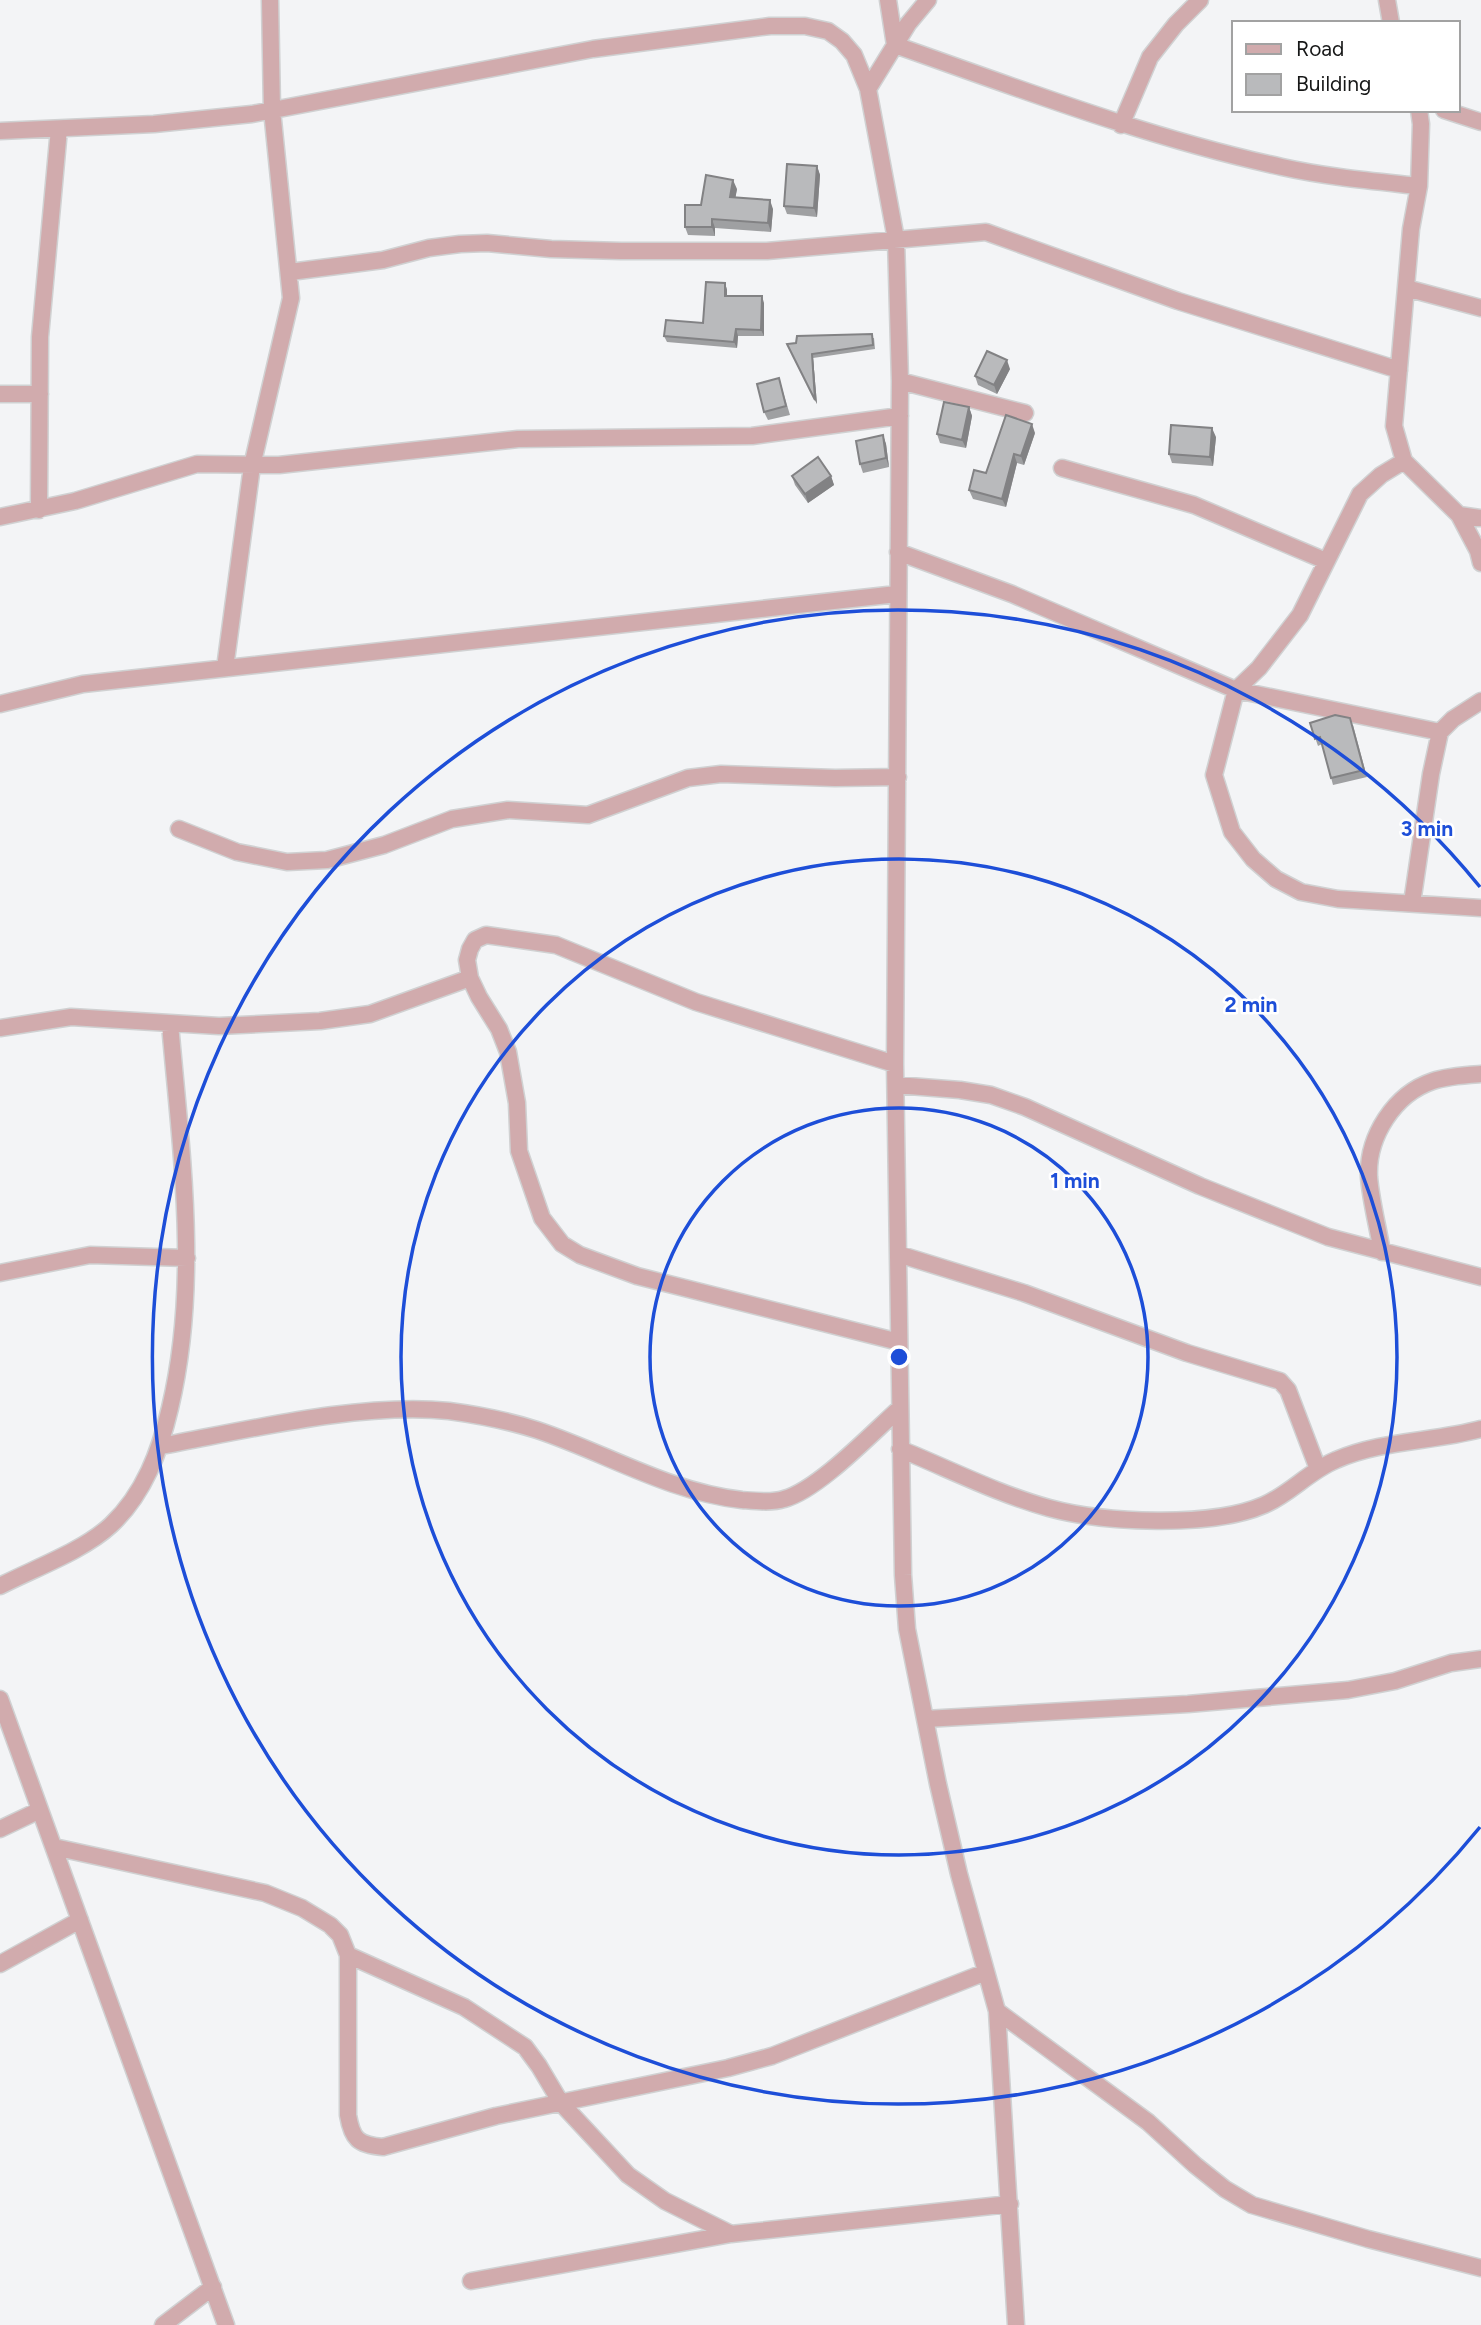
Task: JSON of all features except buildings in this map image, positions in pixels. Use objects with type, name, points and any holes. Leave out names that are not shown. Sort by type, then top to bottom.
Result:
[{"type":"street","points":[[225,668],[252,466],[291,298],[272,110],[270,0]]},
{"type":"street","points":[[888,0],[895,45]]},
{"type":"street","points":[[868,89],[895,45],[928,0]]},
{"type":"street","points":[[1121,125],[1150,57],[1176,23],[1200,0]]},
{"type":"street","points":[[1387,0],[1391,21]]},
{"type":"street","points":[[0,131],[155,124],[252,114],[593,49],[770,26],[805,26],[828,31],[842,41],[854,55],[868,89],[896,239],[900,416],[895,1064],[903,1575],[908,1629],[958,1874],[997,2011],[1016,2325]]},
{"type":"street","points":[[895,45],[1121,125],[1280,167],[1325,176],[1419,186]]},
{"type":"street","points":[[1419,112],[1419,186],[1411,229],[1394,426],[1404,461],[1459,515],[1478,551],[1481,563]]},
{"type":"street","points":[[1450,112],[1481,122]]},
{"type":"street","points":[[39,510],[40,337],[59,129]]},
{"type":"street","points":[[290,272],[383,260],[429,248],[460,244],[487,243],[551,249],[621,251],[767,251],[986,232],[1178,302],[1398,370]]},
{"type":"street","points":[[1406,288],[1481,308]]},
{"type":"street","points":[[900,381],[1025,412]]},
{"type":"street","points":[[0,394],[40,394]]},
{"type":"street","points":[[0,517],[103,494],[197,464],[252,466],[302,463],[518,439],[752,436],[900,416]]},
{"type":"street","points":[[1404,461],[1381,475],[1360,494],[1300,615],[1259,668],[1236,690],[1214,775],[1232,832],[1253,859],[1276,879],[1301,892],[1338,899],[1481,908]]},
{"type":"street","points":[[1062,468],[1194,505],[1326,561]]},
{"type":"street","points":[[1459,515],[1481,518]]},
{"type":"street","points":[[898,552],[1012,593],[1236,690],[1440,733]]},
{"type":"street","points":[[0,704],[83,684],[897,594]]},
{"type":"street","points":[[1412,903],[1431,774],[1440,733],[1453,719],[1479,704]]},
{"type":"street","points":[[180,829],[237,852],[287,862],[327,860],[384,845],[452,819],[508,810],[587,815],[688,778],[722,774],[835,779],[898,777]]},
{"type":"street","points":[[895,1064],[673,994],[556,945],[486,935],[475,940],[467,960],[470,978],[499,1029],[508,1052],[517,1103],[519,1151],[542,1218],[562,1244],[580,1255],[637,1276],[899,1342]]},
{"type":"street","points":[[0,1027],[71,1017],[219,1026],[347,1018],[370,1014],[470,978]]},
{"type":"street","points":[[0,1586],[83,1544],[110,1526],[129,1505],[161,1446],[176,1384],[185,1317],[187,1258],[185,1197],[170,1024]]},
{"type":"street","points":[[1382,1252],[1369,1177],[1371,1150],[1377,1132],[1413,1091],[1434,1080],[1481,1074]]},
{"type":"street","points":[[896,1085],[991,1095],[1025,1107],[1200,1186],[1328,1237],[1481,1277]]},
{"type":"street","points":[[898,1254],[1024,1293],[1187,1353],[1280,1381],[1288,1390],[1318,1469]]},
{"type":"street","points":[[0,1273],[90,1255],[187,1258]]},
{"type":"street","points":[[161,1446],[335,1416],[389,1411],[447,1411],[495,1419],[538,1431],[650,1476],[714,1497],[754,1501],[783,1500],[811,1487],[900,1408]]},
{"type":"street","points":[[900,1449],[1050,1508],[1108,1517],[1168,1521],[1227,1517],[1265,1505],[1336,1460],[1395,1443],[1435,1439],[1481,1429]]},
{"type":"street","points":[[925,1718],[1188,1704],[1348,1690],[1395,1681],[1451,1663],[1481,1659]]},
{"type":"street","points":[[0,1699],[226,2325]]},
{"type":"street","points":[[0,1829],[40,1810]]},
{"type":"street","points":[[54,1847],[265,1893],[302,1908],[330,1925],[340,1936],[348,1955],[348,2115],[351,2132],[359,2142],[383,2147],[461,2124],[728,2068],[772,2056],[986,1972]]},
{"type":"street","points":[[0,1964],[80,1920]]},
{"type":"street","points":[[348,1955],[464,2007],[525,2047],[561,2103],[628,2175],[666,2201],[732,2234]]},
{"type":"street","points":[[997,2011],[1148,2122],[1225,2189],[1252,2204],[1368,2239],[1481,2268]]},
{"type":"street","points":[[471,2281],[732,2234],[1010,2204]]},
{"type":"street","points":[[163,2325],[213,2287]]}]
